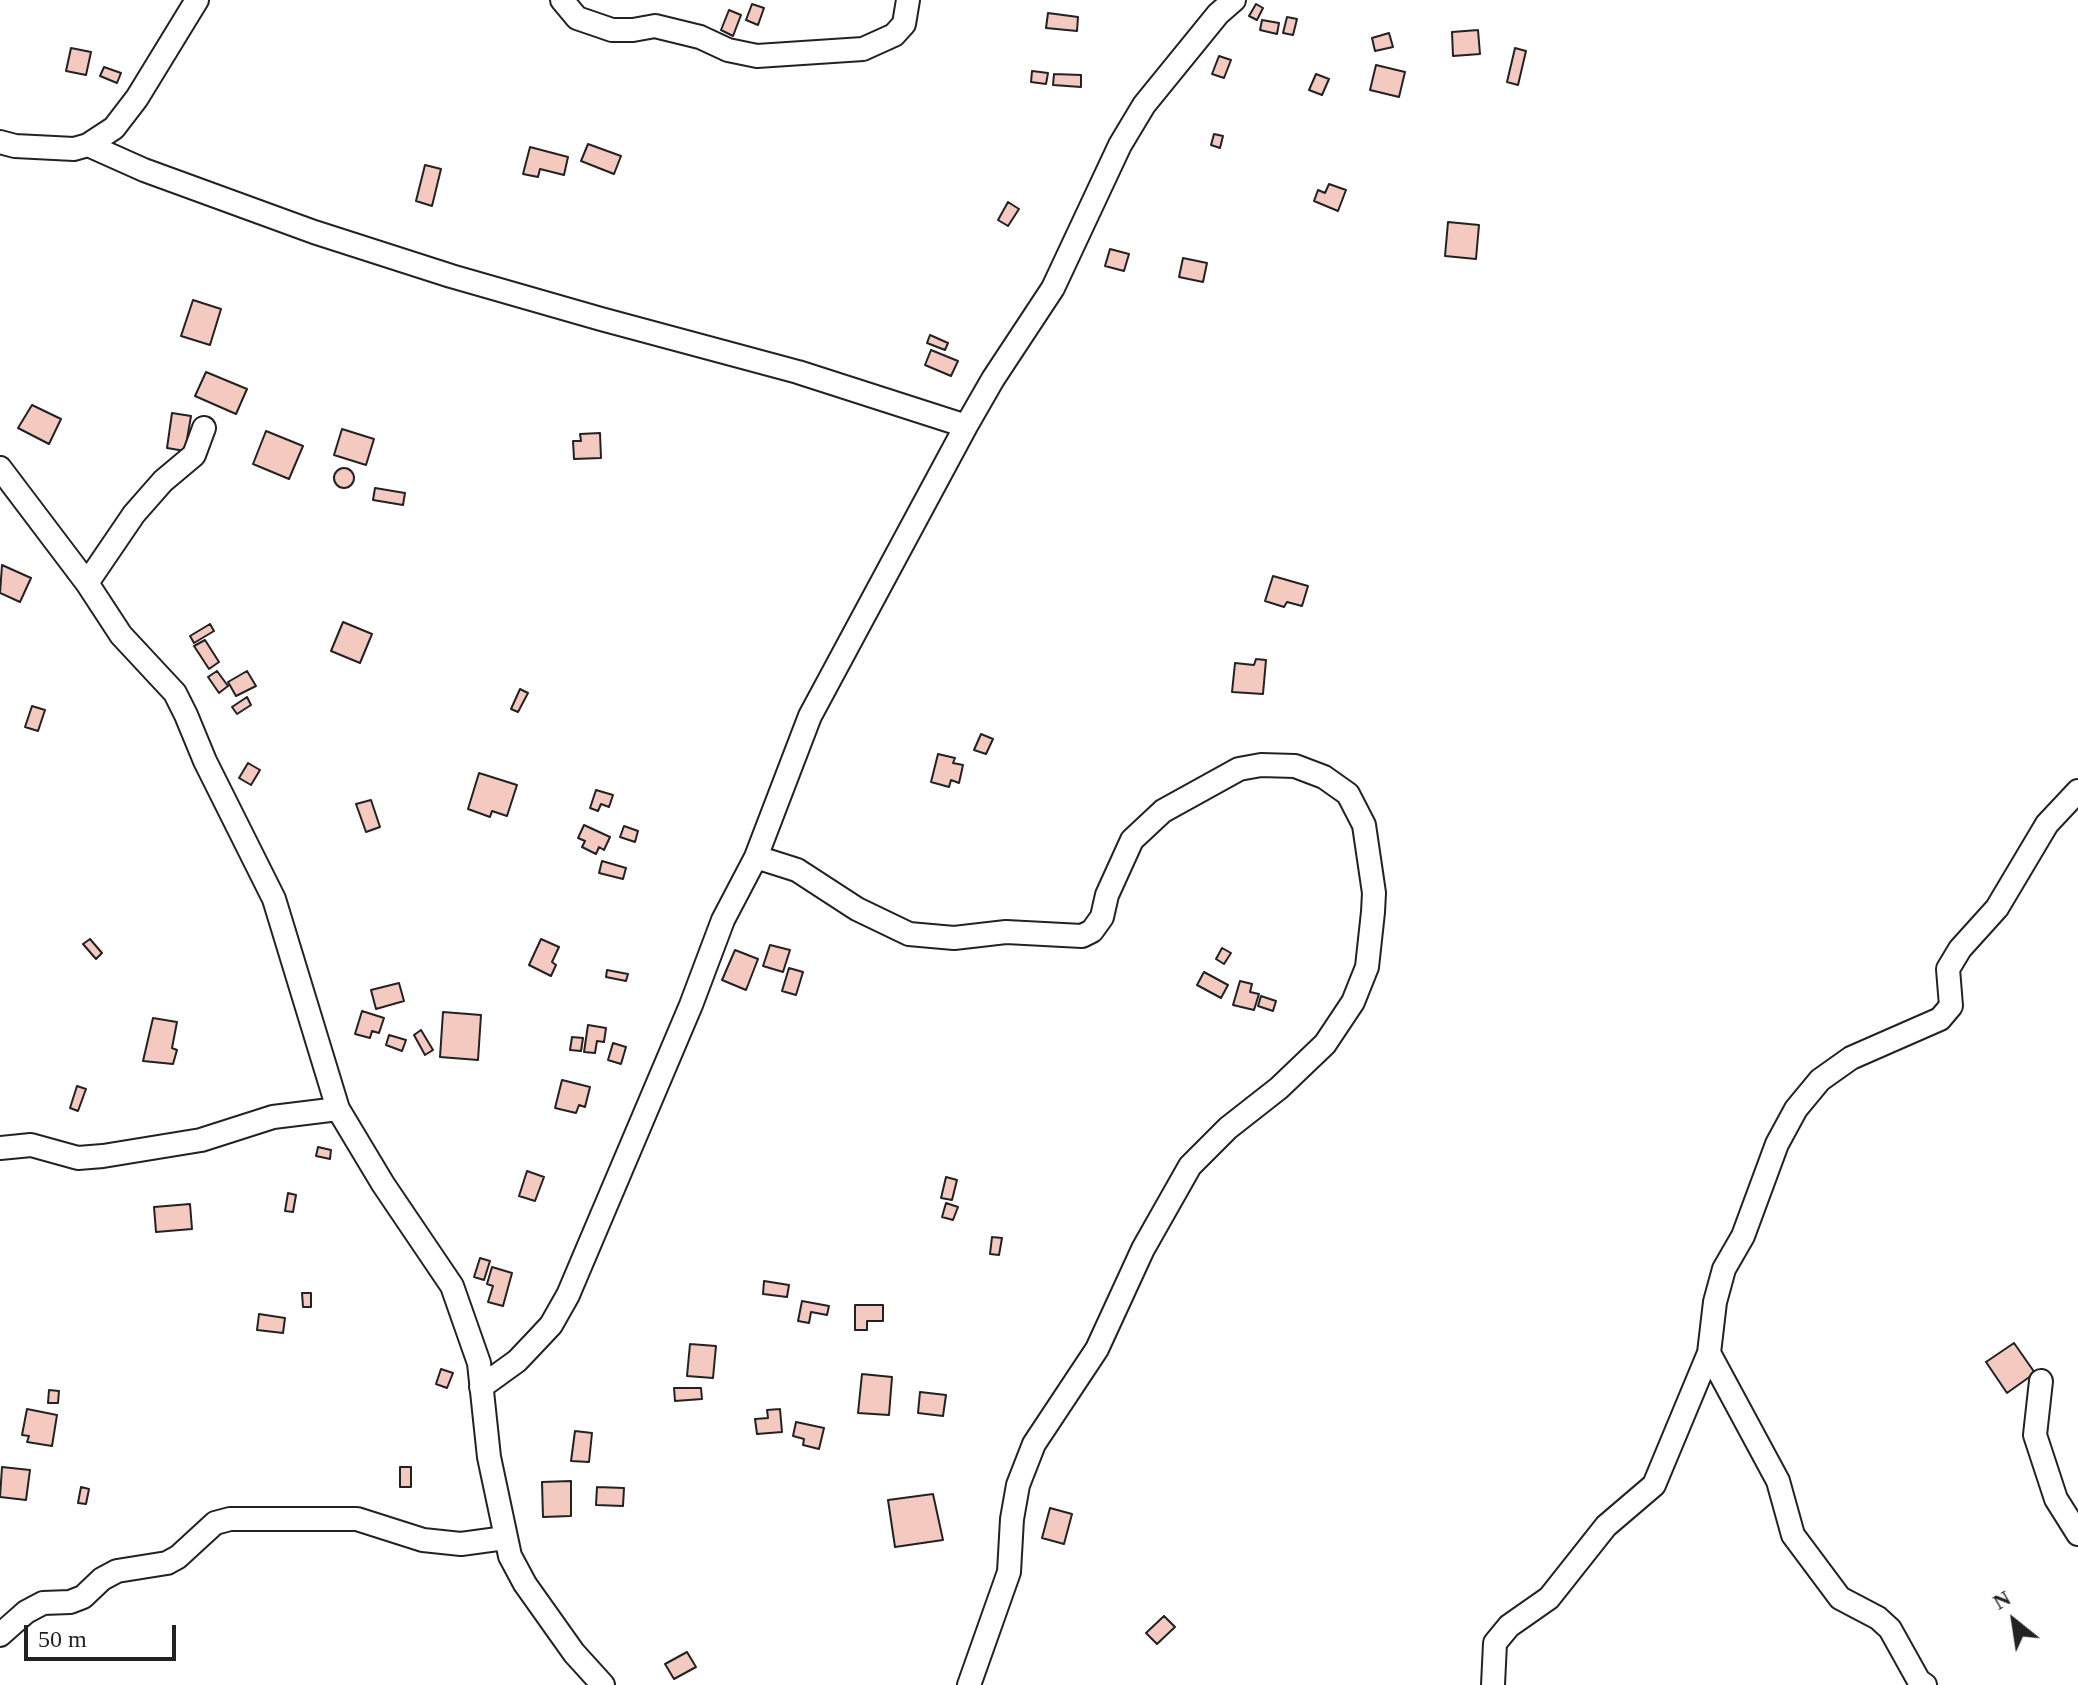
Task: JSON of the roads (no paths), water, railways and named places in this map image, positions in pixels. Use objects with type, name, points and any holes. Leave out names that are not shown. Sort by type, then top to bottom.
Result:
[{"type":"street","points":[[0,142],[74,149],[88,145],[114,128],[128,111],[197,0]]},
{"type":"street","points":[[562,0],[577,18],[591,24],[612,30],[655,26],[700,37],[728,50],[757,56],[863,49],[894,35],[904,24],[908,0]]},
{"type":"street","points":[[481,1387],[517,1361],[536,1341],[551,1325],[568,1295],[691,1005],[723,920],[756,857],[810,716],[966,426],[1053,288],[1120,145],[1144,105],[1218,14],[1234,0]]},
{"type":"street","points":[[88,145],[144,170],[342,241],[601,319],[798,372],[966,426]]},
{"type":"street","points":[[87,583],[134,514],[163,481],[194,455],[204,428]]},
{"type":"street","points":[[0,468],[87,583],[121,635],[175,693],[205,761],[274,899],[338,1109],[375,1172],[452,1286],[479,1363],[489,1457],[510,1556],[525,1584],[574,1653],[603,1685]]},
{"type":"street","points":[[756,857],[797,870],[857,909],[909,934],[954,938],[1006,932],[1082,936],[1092,931],[1102,917],[1107,895],[1132,840],[1163,811],[1239,769],[1261,765],[1295,766],[1324,777],[1348,794],[1364,825],[1374,893],[1373,912],[1367,967],[1353,1002],[1325,1044],[1279,1088],[1228,1128],[1190,1166],[1143,1249],[1097,1349],[1034,1444],[1018,1485],[1012,1519],[1009,1572],[969,1685]]},
{"type":"street","points":[[1493,1685],[1495,1643],[1509,1626],[1549,1598],[1606,1526],[1654,1485],[1709,1353],[1715,1302],[1724,1269],[1743,1236],[1777,1144],[1796,1109],[1820,1080],[1851,1058],[1940,1019],[1951,1006],[1952,990],[1947,978],[1954,959],[1997,908],[2047,824],[2078,791]]},
{"type":"street","points":[[0,1148],[31,1145],[78,1158],[103,1156],[201,1140],[273,1117],[338,1109]]},
{"type":"street","points":[[1709,1353],[1778,1481],[1793,1535],[1840,1598],[1878,1618],[1890,1629],[1919,1681],[1925,1685]]},
{"type":"street","points":[[2041,1381],[2035,1435],[2056,1499],[2078,1534]]},
{"type":"street","points":[[0,1635],[26,1612],[43,1603],[70,1602],[83,1597],[102,1579],[117,1571],[167,1563],[178,1557],[215,1523],[230,1519],[357,1519],[423,1540],[461,1544],[505,1538]]}]
